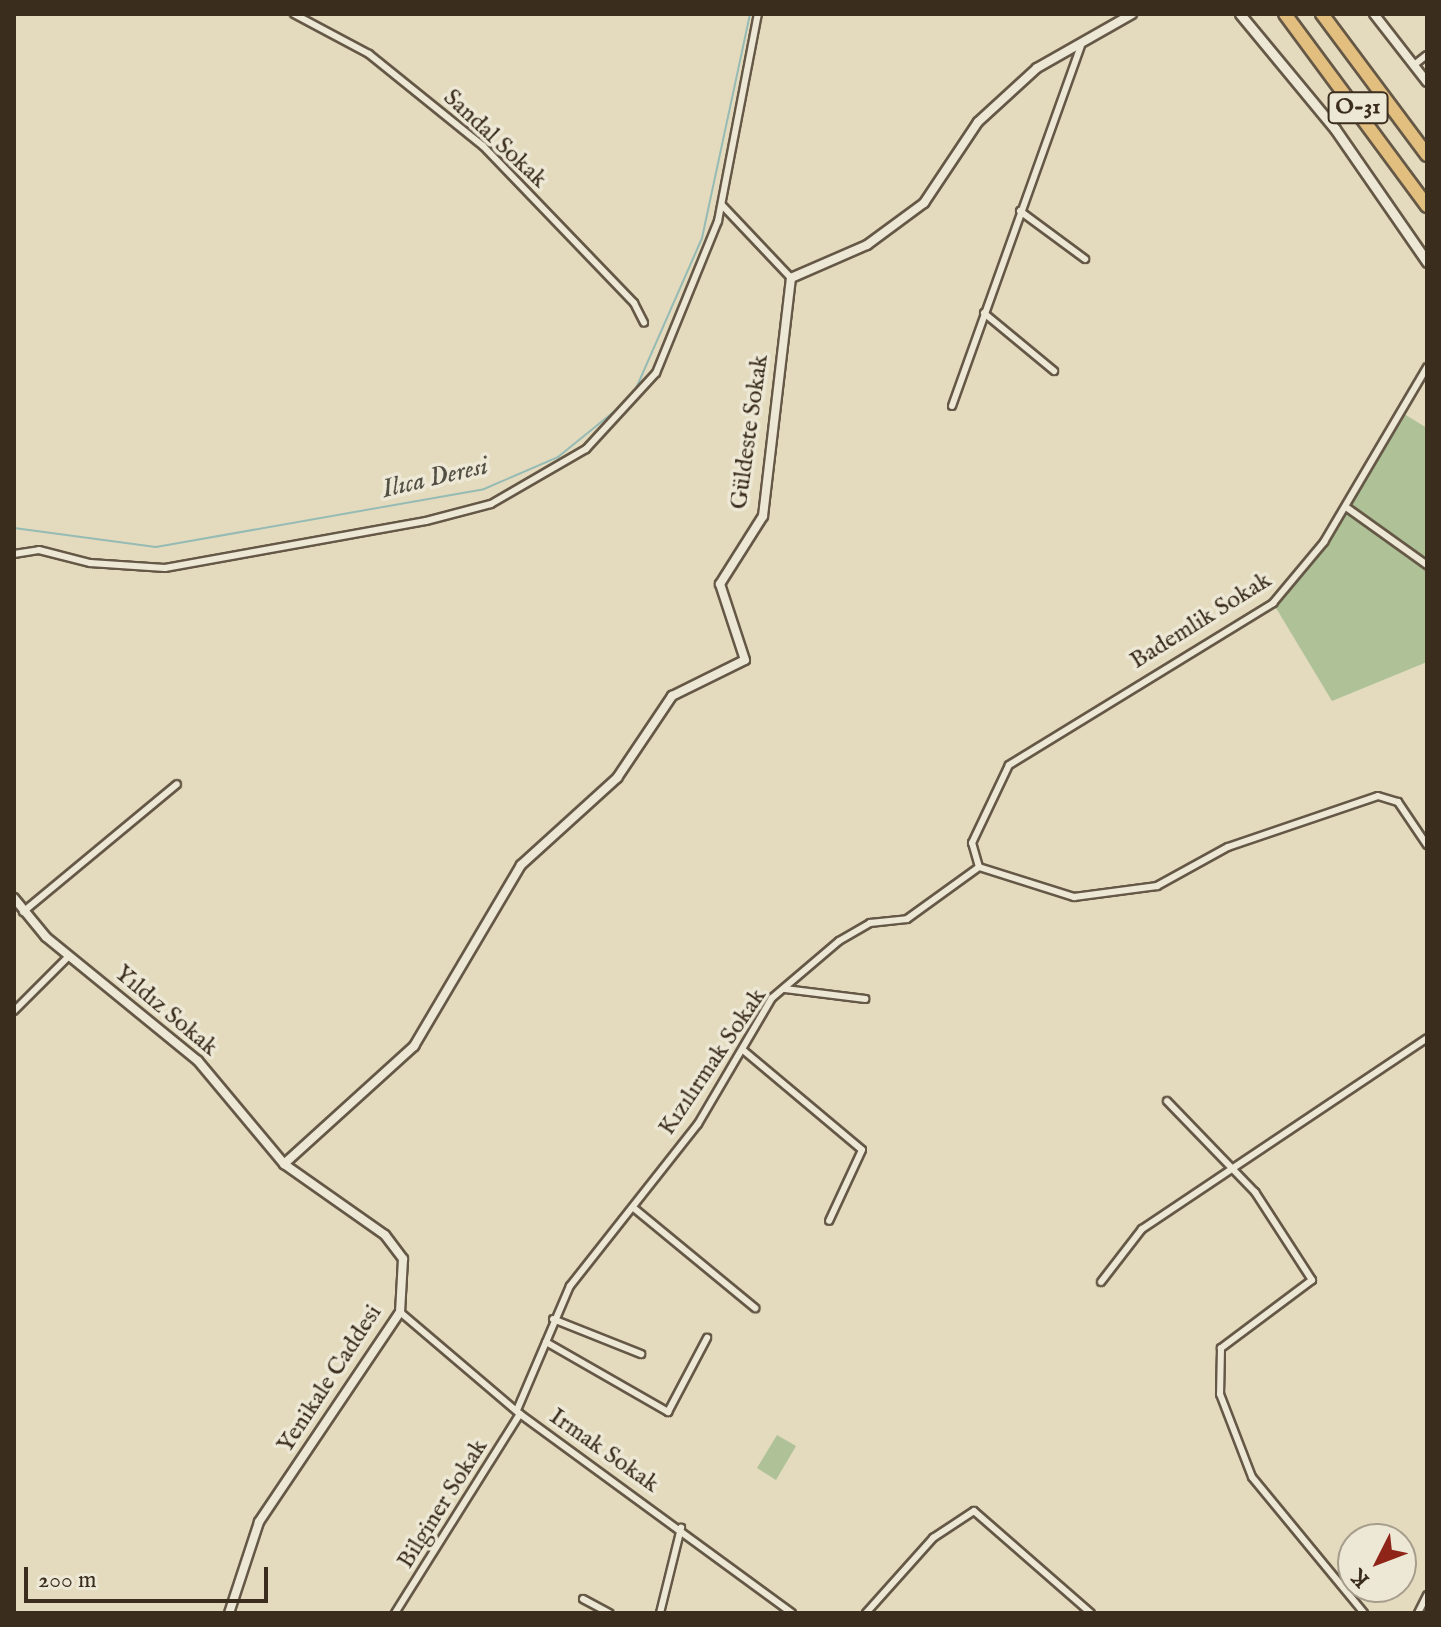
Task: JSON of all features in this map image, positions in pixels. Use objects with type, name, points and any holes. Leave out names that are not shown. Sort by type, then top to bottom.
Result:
[{"type":"highway","name":"O-31","points":[[1285,14],[1427,206]]},
{"type":"highway","name":"O-31","points":[[1322,14],[1427,155]]},
{"type":"main road","points":[[1240,14],[1335,129],[1427,262]]},
{"type":"street","name":"Sandal Sokak","points":[[294,14],[369,54],[483,146],[634,303],[644,323]]},
{"type":"street","points":[[14,554],[39,550],[90,563],[165,568],[426,521],[535,484],[586,449],[656,373],[722,205],[758,14]]},
{"type":"street","points":[[722,205],[791,278],[867,245],[924,203],[978,122],[1037,68],[1081,46],[1132,14]]},
{"type":"street","points":[[1374,14],[1427,82]]},
{"type":"street","points":[[952,406],[1081,46]]},
{"type":"street","points":[[1414,65],[1427,55]]},
{"type":"street","points":[[1020,211],[1085,259]]},
{"type":"street","name":"Güldeste Sokak","points":[[284,1164],[414,1046],[521,865],[617,778],[672,696],[745,660],[720,584],[763,516],[791,278]]},
{"type":"street","points":[[984,313],[1054,371]]},
{"type":"street","name":"Bademlik Sokak","points":[[979,867],[972,843],[1009,765],[1273,603],[1346,507],[1427,367]]},
{"type":"street","points":[[1346,507],[1427,565]]},
{"type":"street","points":[[23,913],[177,784]]},
{"type":"street","points":[[979,867],[1074,897],[1157,886],[1228,847],[1378,796],[1398,802],[1427,845]]},
{"type":"street","name":"Kızılırmak Sokak","points":[[518,1412],[553,1319],[570,1286],[635,1209],[743,1050],[765,1008],[839,941],[870,923],[907,919],[979,867]]},
{"type":"street","name":"Yıldız Sokak","points":[[14,898],[23,913],[69,956],[198,1061],[284,1164]]},
{"type":"street","points":[[14,1011],[69,956]]},
{"type":"street","points":[[785,989],[865,999]]},
{"type":"street","points":[[1101,1282],[1142,1229],[1427,1038]]},
{"type":"street","points":[[743,1050],[862,1150],[829,1221]]},
{"type":"street","points":[[1167,1101],[1255,1192],[1312,1280],[1221,1348],[1225,1412],[1252,1477],[1364,1613]]},
{"type":"street","name":"Yenikale Caddesi","points":[[229,1613],[259,1522],[400,1312],[406,1268],[395,1246],[284,1164]]},
{"type":"street","points":[[635,1209],[755,1308]]},
{"type":"street","name":"Irmak Sokak","points":[[400,1312],[518,1412],[681,1528],[792,1613]]},
{"type":"street","points":[[553,1319],[641,1354]]},
{"type":"street","points":[[546,1342],[668,1412],[707,1338]]},
{"type":"street","name":"Bilginer Sokak","points":[[395,1613],[518,1412]]},
{"type":"street","points":[[866,1613],[933,1538],[974,1511],[1091,1613]]},
{"type":"street","points":[[660,1613],[681,1528]]},
{"type":"street","points":[[1418,1613],[1427,1595]]},
{"type":"street","points":[[583,1599],[609,1613]]},
{"type":"green space","points":[[1401,412],[1427,428],[1427,662],[1332,701],[1273,603],[1324,542]]},
{"type":"green space","points":[[777,1435],[796,1446],[776,1480],[757,1468]]},
{"type":"waterway","name":"Ilıca Deresi","points":[[634,393],[702,238],[750,14]]},
{"type":"waterway","name":"Ilıca Deresi","points":[[14,528],[156,547],[484,489],[558,457],[621,406]]}]
